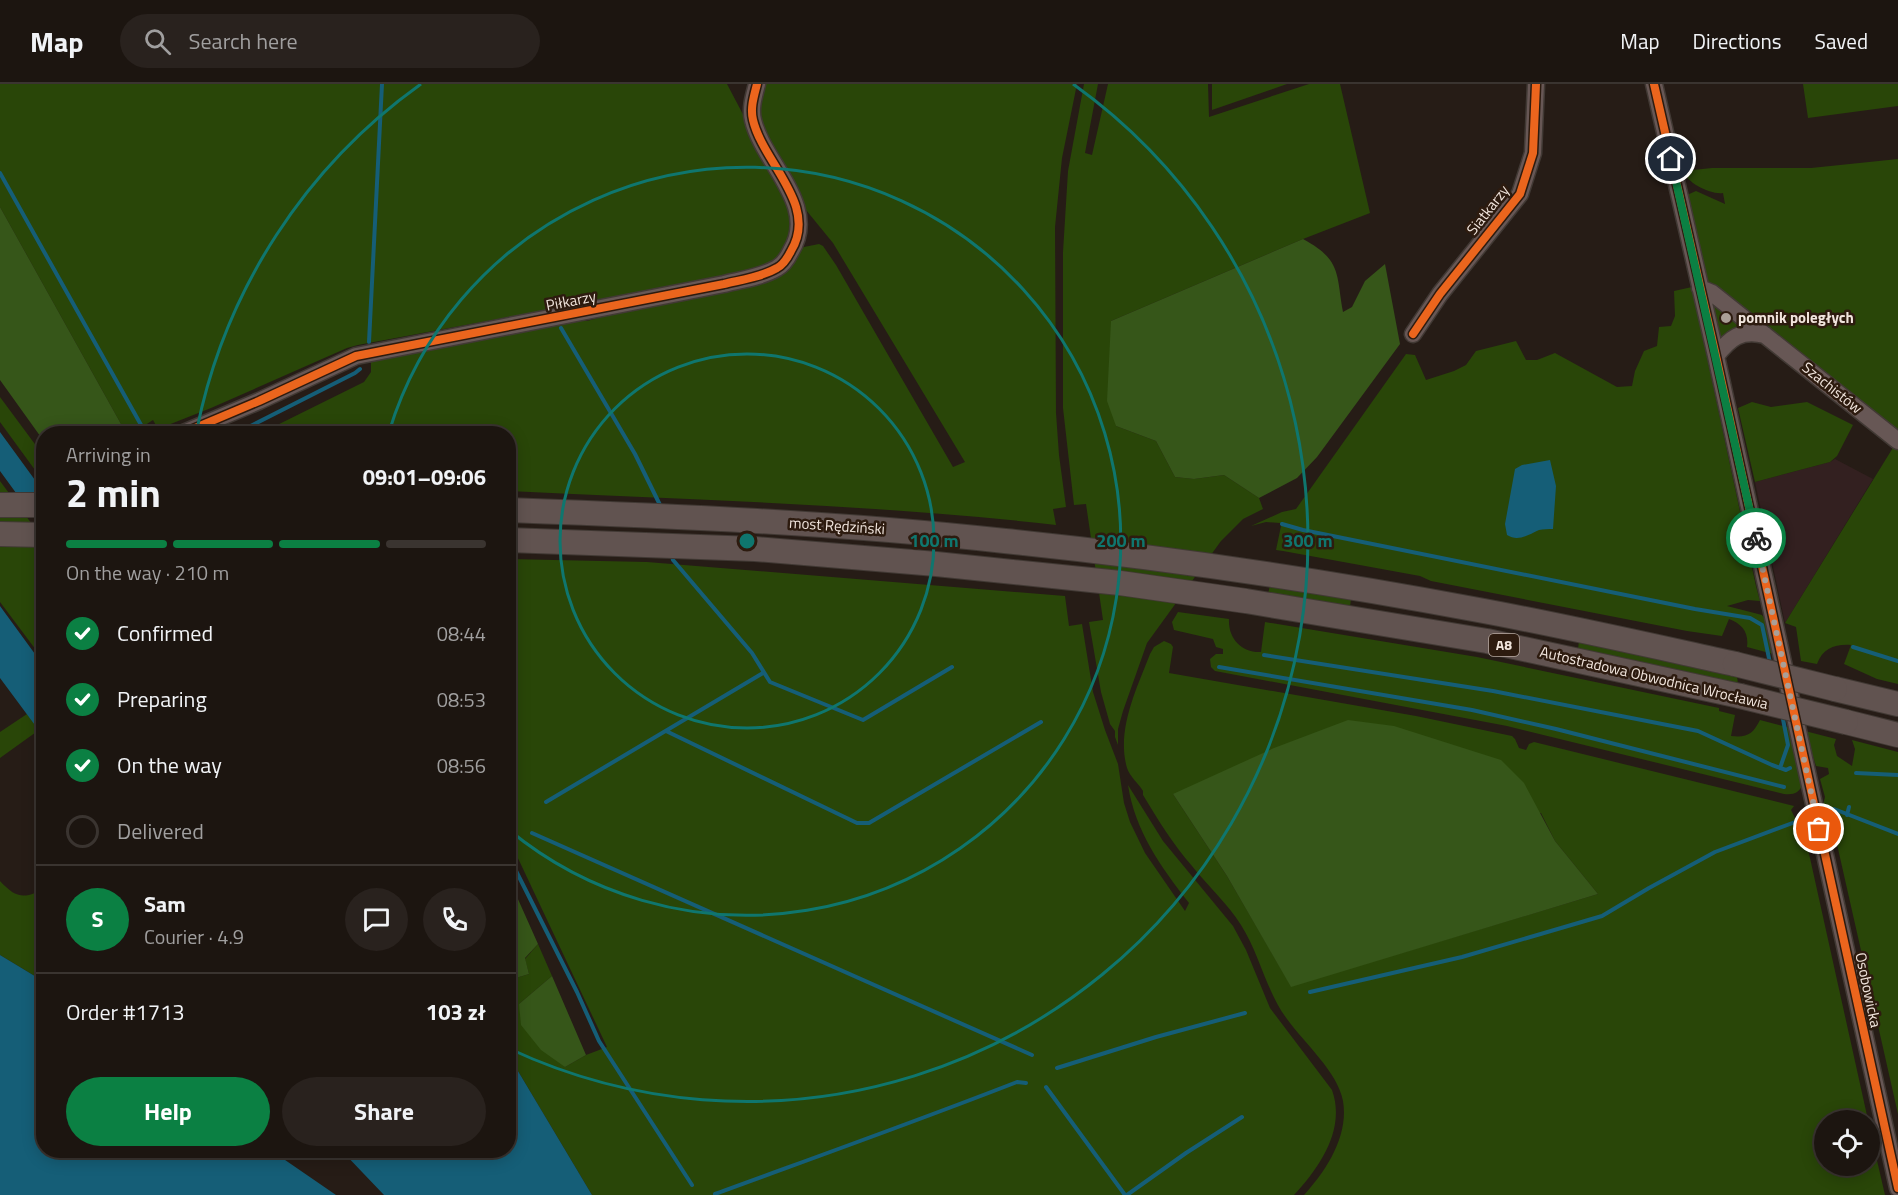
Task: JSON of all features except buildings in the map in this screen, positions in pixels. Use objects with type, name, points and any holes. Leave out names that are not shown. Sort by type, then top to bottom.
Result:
[{"type":"highway","points":[[0,505],[36,505]]},
{"type":"highway","name":"most Rędziński","points":[[516,510],[731,518],[868,527],[1006,541],[1271,576]]},
{"type":"highway","points":[[0,534],[36,535]]},
{"type":"highway","name":"most Rędziński","points":[[516,540],[755,549],[936,564],[1119,583],[1267,604]]},
{"type":"highway","name":"Autostradowa Obwodnica Wrocławia","points":[[1271,576],[1474,609],[1735,664],[1898,704]]},
{"type":"highway","name":"Autostradowa Obwodnica Wrocławia","points":[[1267,604],[1487,641],[1740,696],[1898,735]]},
{"type":"street","name":"Piłkarzy","points":[[200,426],[356,356],[724,284],[779,267],[795,245],[800,229],[798,212],[785,183],[758,136],[752,117],[753,100],[758,84]]},
{"type":"street","name":"Siatkarzy","points":[[1413,334],[1440,294],[1520,194],[1533,153],[1536,84]]},
{"type":"street","name":"Osobowicka","points":[[1654,84],[1716,356],[1898,1188]]},
{"type":"street","name":"Szachistów","points":[[1700,288],[1712,293],[1898,441]]},
{"type":"street","points":[[1716,356],[1738,334],[1749,332],[1766,335]]},
{"type":"shaded area","points":[[1835,459],[1873,479],[1785,623],[1755,482]]},
{"type":"green space","points":[[0,84],[727,84],[785,194],[793,227],[783,253],[763,267],[735,275],[358,345],[166,426],[156,426],[153,420],[144,426],[122,426],[0,207]]},
{"type":"green space","points":[[765,84],[1077,84],[1062,158],[1055,227],[1056,413],[1066,507],[1053,509],[1056,525],[851,507],[516,491],[516,426],[275,426],[364,382],[371,372],[371,361],[579,320],[587,321],[739,286],[804,247],[819,244],[823,246],[836,265],[953,467],[965,462],[833,243],[806,210],[758,118],[760,92]]},
{"type":"green space","points":[[1084,84],[1098,84],[1085,153],[1092,155],[1108,84],[1208,84],[1209,117],[1309,84],[1340,84],[1370,213],[1111,321],[1116,426],[1156,441],[1175,477],[1194,479],[1224,475],[1259,498],[1263,509],[1243,519],[1221,541],[1147,643],[1123,711],[1118,729],[1118,745],[1101,692],[1089,622],[1103,620],[1086,504],[1074,505],[1063,408],[1063,252],[1068,171]]},
{"type":"green space","points":[[1212,84],[1287,84],[1212,110]]},
{"type":"green space","points":[[1803,84],[1898,84],[1898,106],[1808,118]]},
{"type":"green space","points":[[1898,159],[1898,434],[1715,290],[1708,282],[1687,195],[1696,191],[1725,204],[1723,193],[1712,192],[1700,187],[1689,180],[1683,171],[1712,168],[1811,168]]},
{"type":"green space","points":[[0,207],[122,426],[36,426],[36,430],[0,380]]},
{"type":"green space","points":[[1303,239],[1331,261],[1338,278],[1343,312],[1352,307],[1365,281],[1385,264],[1400,344],[1317,457],[1297,478],[1259,498],[1224,475],[1194,479],[1175,477],[1156,441],[1116,426],[1107,401],[1111,321]]},
{"type":"green space","points":[[1692,287],[1760,601],[1748,600],[1727,606],[1762,615],[1768,624],[1773,654],[1747,647],[1744,629],[1729,619],[1722,636],[1687,631],[1431,581],[1420,576],[1276,550],[1280,523],[1266,522],[1251,526],[1282,512],[1296,509],[1406,354],[1415,355],[1426,380],[1466,365],[1476,351],[1516,341],[1526,360],[1537,360],[1555,353],[1617,387],[1632,386],[1635,371],[1644,351],[1657,346],[1659,327],[1671,326],[1675,316],[1674,291]]},
{"type":"green space","points":[[1712,303],[1744,326],[1719,339]]},
{"type":"green space","points":[[0,397],[36,446],[36,471],[0,422]]},
{"type":"green space","points":[[1752,402],[1771,407],[1807,402],[1853,425],[1837,456],[1830,462],[1755,482],[1738,408]]},
{"type":"green space","points":[[1894,446],[1898,450],[1898,684],[1877,679],[1844,664],[1851,645],[1830,648],[1817,664],[1801,661],[1796,627],[1785,623]]},
{"type":"green space","points":[[0,481],[36,530],[36,650],[0,602]]},
{"type":"green space","points":[[516,559],[647,562],[1065,596],[1069,626],[1082,624],[1093,692],[1118,764],[1124,803],[1130,822],[1145,853],[1185,911],[1189,903],[1159,862],[1143,833],[1131,802],[1128,785],[1163,841],[1233,926],[1246,950],[1270,1008],[1332,1090],[1336,1119],[1328,1147],[1321,1160],[1294,1195],[592,1195],[516,1068],[516,978],[529,974],[525,959],[538,944],[552,976],[519,1004],[565,1067],[586,1055],[607,1047],[516,854]]},
{"type":"green space","points":[[1270,585],[1351,599],[1350,607],[1268,594]]},
{"type":"green space","points":[[1178,612],[1229,619],[1234,638],[1242,647],[1254,652],[1261,652],[1265,622],[1477,657],[1719,708],[1719,711],[1735,715],[1731,736],[1749,734],[1760,720],[1791,728],[1803,784],[1796,793],[1784,794],[1507,726],[1215,671],[1211,667],[1210,659],[1216,654],[1223,654],[1223,649],[1216,647],[1213,639],[1174,630],[1172,622]]},
{"type":"green space","points":[[1164,641],[1173,647],[1169,673],[1416,716],[1512,736],[1519,748],[1526,750],[1529,744],[1534,742],[1794,806],[1791,810],[1806,840],[1866,1110],[1814,1110],[1814,1176],[1880,1176],[1880,1173],[1885,1195],[1304,1195],[1328,1164],[1339,1140],[1344,1114],[1340,1090],[1320,1058],[1280,1008],[1241,925],[1178,849],[1143,795],[1143,791],[1128,771],[1124,754],[1126,724],[1134,695],[1154,647]],"holes":[[[1173,794],[1541,813],[1555,841],[1598,894],[1291,986],[1227,876]]]},
{"type":"green space","points":[[1579,641],[1737,675],[1738,685],[1578,649]]},
{"type":"green space","points":[[27,714],[36,726],[36,732],[0,758],[0,732]]},
{"type":"green space","points":[[1348,720],[1394,726],[1501,760],[1524,783],[1555,841],[1598,894],[1291,987],[1227,876],[1173,794],[1274,748]]},
{"type":"green space","points":[[1805,731],[1836,739],[1834,745],[1837,756],[1852,766],[1855,749],[1852,740],[1898,752],[1898,1114],[1834,831],[1828,832],[1821,813],[1825,797],[1820,779],[1829,774],[1828,768],[1816,766]]},
{"type":"green space","points":[[0,881],[10,891],[20,895],[25,896],[36,892],[36,977],[0,955]]},
{"type":"green space","points":[[516,895],[538,944],[525,958],[529,974],[516,978]]},
{"type":"green space","points":[[552,976],[586,1055],[565,1067],[541,1050],[521,1025],[519,1004]]},
{"type":"water","points":[[0,432],[36,481],[36,520],[0,471]]},
{"type":"water","points":[[1550,460],[1556,486],[1553,529],[1539,530],[1519,538],[1507,535],[1505,524],[1515,469],[1522,465]]},
{"type":"water","points":[[0,606],[36,655],[36,727],[0,678]]},
{"type":"water","points":[[0,955],[36,977],[36,1158],[282,1158],[336,1195],[0,1195]]},
{"type":"water","points":[[516,1068],[592,1195],[384,1195],[349,1158],[516,1158]]},
{"type":"waterway","points":[[369,342],[382,84]]},
{"type":"waterway","points":[[0,173],[142,426]]},
{"type":"waterway","points":[[561,328],[635,454],[661,507]]},
{"type":"waterway","points":[[251,426],[360,369]]},
{"type":"waterway","points":[[1282,524],[1695,609],[1750,618],[1762,625],[1770,663]]},
{"type":"waterway","points":[[672,556],[752,653],[770,682],[863,720],[952,667]]},
{"type":"waterway","points":[[1853,647],[1898,661]]},
{"type":"waterway","points":[[1264,655],[1493,691],[1698,731],[1772,765],[1786,770],[1790,768]]},
{"type":"waterway","points":[[1219,667],[1472,710],[1784,787]]},
{"type":"waterway","points":[[546,802],[763,673]]},
{"type":"waterway","points":[[1780,768],[1788,745],[1782,714]]},
{"type":"waterway","points":[[666,731],[857,823],[869,823],[1041,722]]},
{"type":"waterway","points":[[1856,773],[1898,775]]},
{"type":"waterway","points":[[1847,815],[1849,807]]},
{"type":"waterway","points":[[1834,809],[1898,834]]},
{"type":"waterway","points":[[1310,992],[1462,957],[1602,916],[1715,852],[1798,821]]},
{"type":"waterway","points":[[532,833],[1032,1055]]},
{"type":"waterway","points":[[516,871],[599,1041],[692,1185]]},
{"type":"waterway","points":[[1057,1068],[1156,1037],[1245,1013]]},
{"type":"waterway","points":[[715,1194],[1017,1082],[1026,1083]]},
{"type":"waterway","points":[[1046,1087],[1125,1195]]},
{"type":"waterway","points":[[1127,1195],[1242,1117]]},
{"type":"cycle path","points":[[200,426],[356,356],[724,284],[758,276],[777,268],[791,251],[798,234],[798,217],[794,201],[767,152],[753,120],[752,106],[757,84]]},
{"type":"cycle path","points":[[1413,334],[1440,294],[1520,194],[1533,153],[1536,84]]},
{"type":"cycle path","points":[[1654,84],[1716,356],[1898,1188]]},
{"type":"way so far","points":[[1756,538],[1819,829]]},
{"type":"place","name":"pomnik poległych","points":[[1726,318]]},
{"type":"route","points":[[1671,159],[1756,538]]}]
